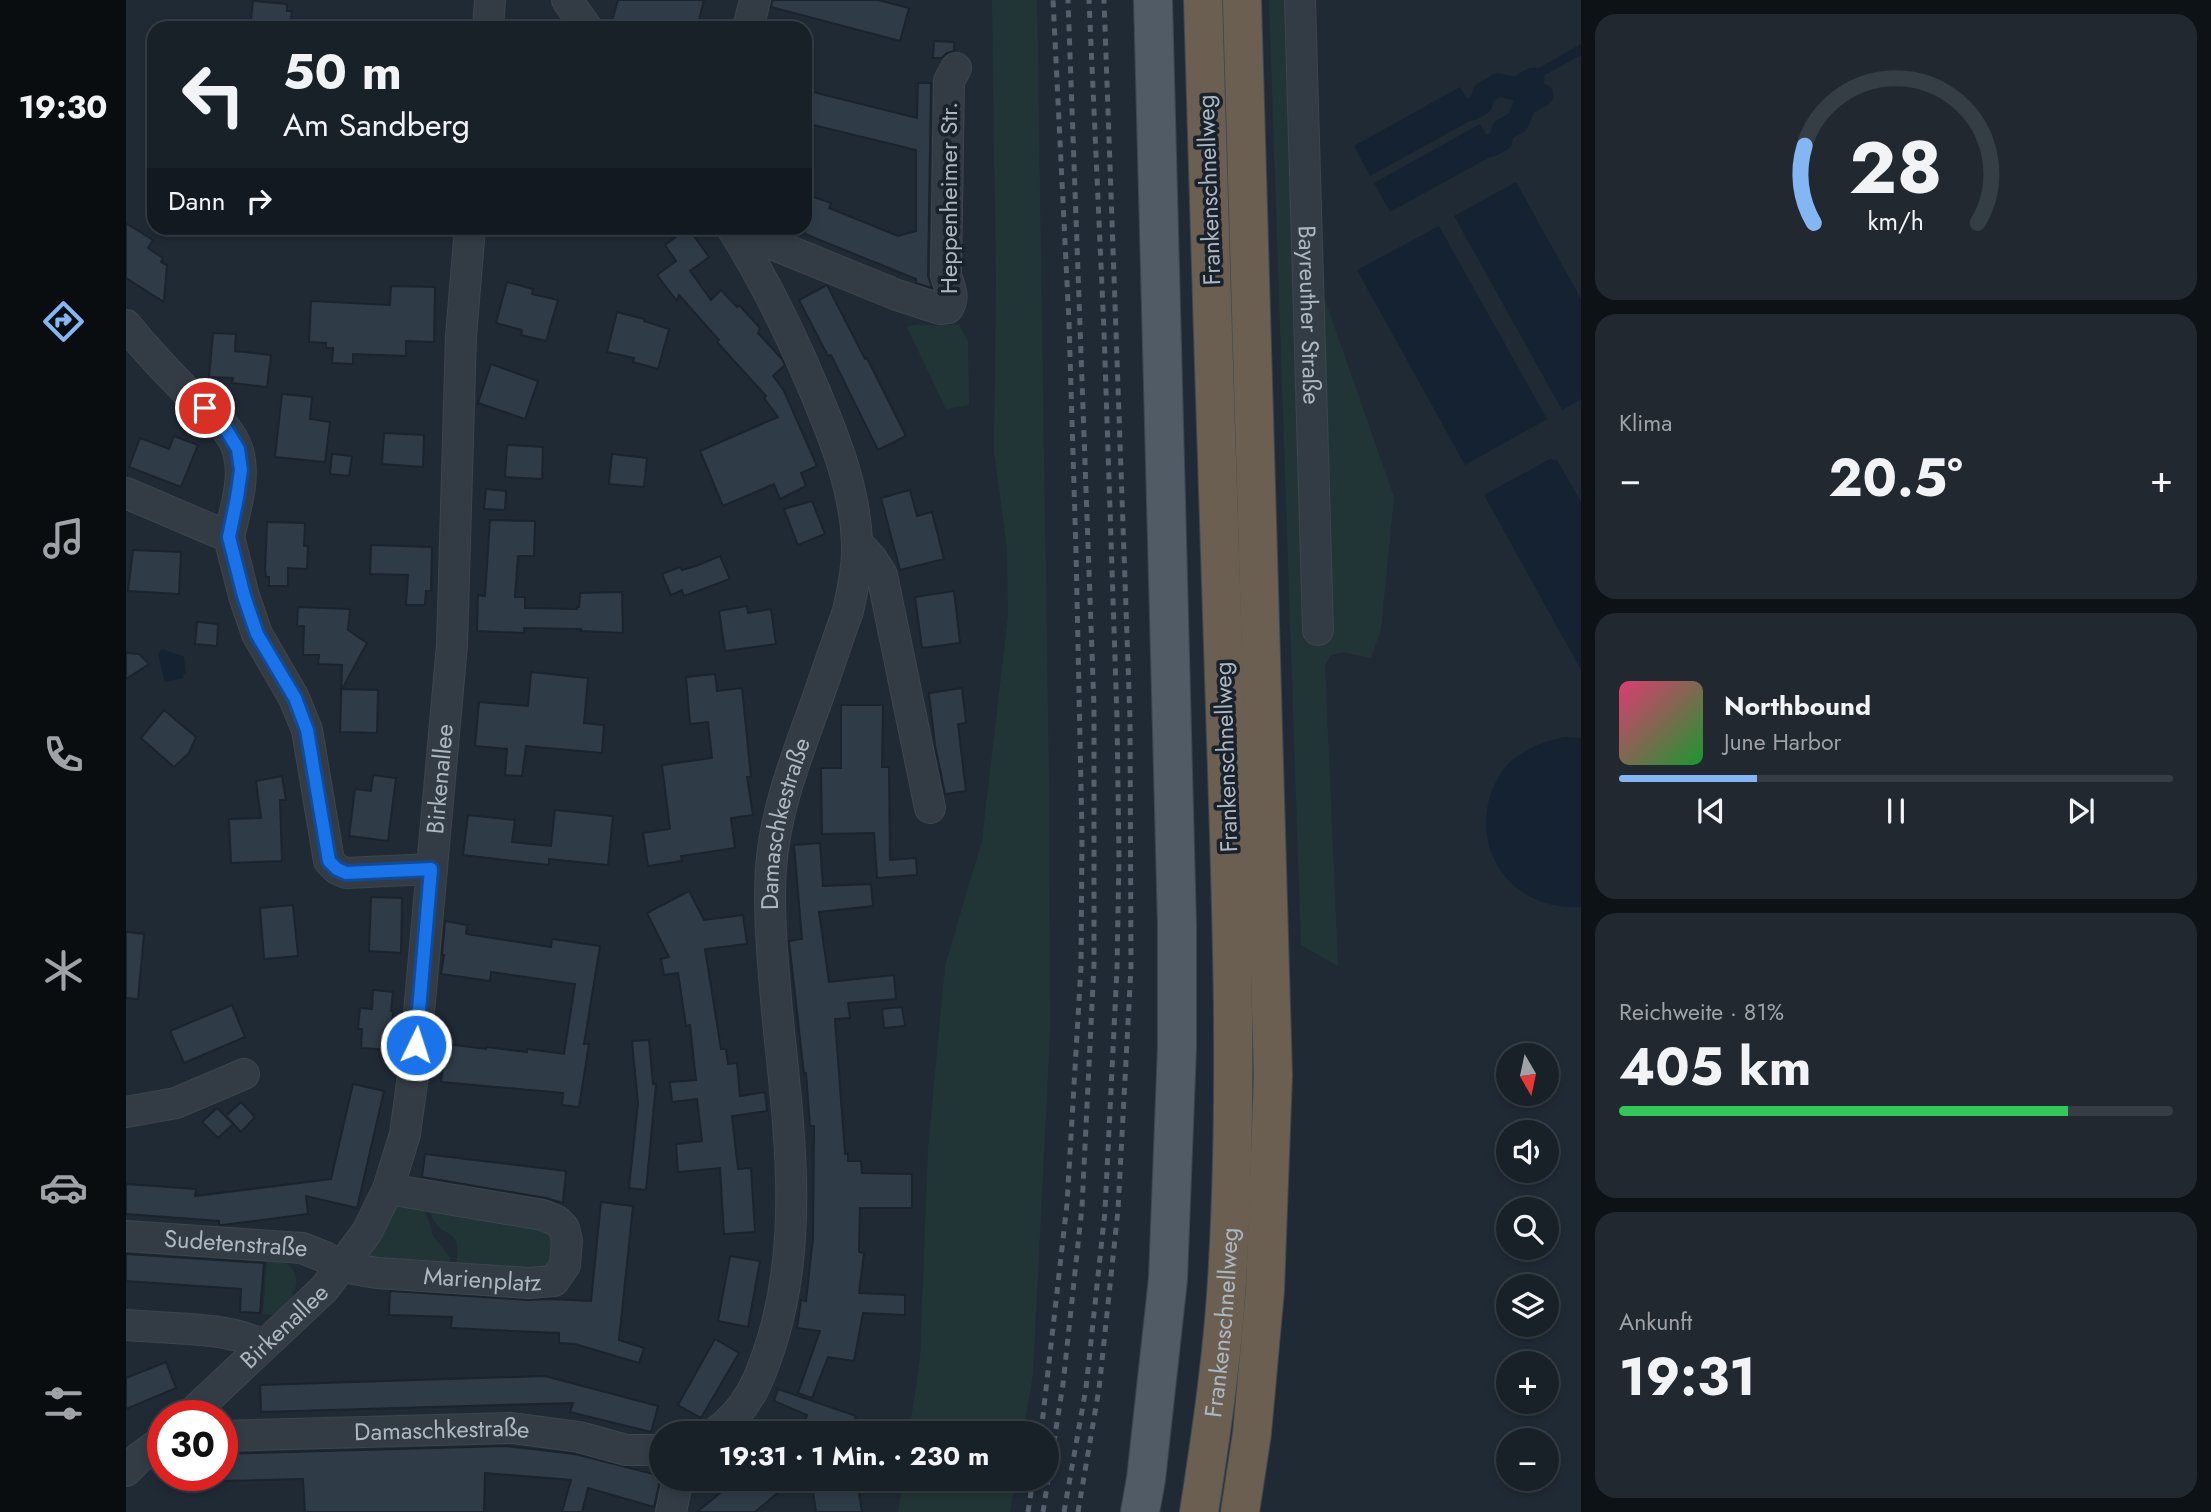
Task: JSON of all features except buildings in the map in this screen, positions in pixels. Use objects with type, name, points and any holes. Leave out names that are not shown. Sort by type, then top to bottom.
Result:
[{"type":"highway","name":"Frankenschnellweg","points":[[1199,1512],[1222,1342],[1233,1152],[1231,896],[1203,0]]},
{"type":"highway","name":"Frankenschnellweg","points":[[1240,1512],[1252,1433],[1265,1290],[1273,1075],[1242,0]]},
{"type":"main road","points":[[1140,1512],[1168,1279],[1177,1047],[1177,925],[1153,0]]},
{"type":"street","points":[[489,21],[491,0]]},
{"type":"street","points":[[566,0],[582,21]]},
{"type":"street","points":[[750,21],[755,0]]},
{"type":"street","name":"Bayreuther Straße","points":[[1300,0],[1318,629]]},
{"type":"street","name":"Heppenheimer Str.","points":[[749,235],[897,295],[940,309],[948,308],[952,292],[946,276],[949,81],[956,68]]},
{"type":"street","name":"Birkenallee","points":[[206,1400],[324,1289],[341,1267],[367,1232],[388,1189],[405,1133],[414,1068],[452,645],[461,337],[469,235]]},
{"type":"street","name":"Damaschkestraße","points":[[730,1421],[751,1397],[761,1375],[785,1294],[791,1241],[791,1151],[769,924],[775,829],[786,786],[848,611],[857,543],[844,466],[828,423],[760,274],[736,235]]},
{"type":"street","points":[[126,325],[185,390],[224,426],[238,449],[241,470],[229,537],[257,634],[295,698],[307,730],[329,861],[346,873],[431,869]]},
{"type":"street","points":[[126,493],[229,537]]},
{"type":"street","points":[[857,543],[882,575],[930,808]]},
{"type":"street","points":[[126,1112],[176,1103],[244,1074]]},
{"type":"street","name":"Marienplatz","points":[[341,1267],[377,1273],[529,1283],[554,1281],[565,1265],[567,1241],[564,1228],[557,1221],[543,1215],[388,1189]]},
{"type":"street","name":"Sudetenstraße","points":[[126,1236],[302,1248],[341,1267]]},
{"type":"street","points":[[126,1325],[232,1334],[251,1339],[263,1346]]},
{"type":"street","name":"Damaschkestraße","points":[[238,1436],[512,1428],[579,1437],[626,1450],[649,1450]]},
{"type":"street","points":[[130,1462],[147,1451]]},
{"type":"street","points":[[671,1512],[675,1491]]},
{"type":"shaded area","points":[[992,0],[1037,0],[1049,782],[1050,1032],[1033,1374],[1025,1421],[911,1421],[920,1360],[928,1150],[945,966],[982,841],[1008,616],[1007,548],[994,451],[996,280]]},
{"type":"shaded area","points":[[1269,0],[1307,0],[1311,260],[1394,497],[1381,629],[1371,658],[1342,652],[1330,656],[1325,666],[1338,966],[1301,945]]},
{"type":"shaded area","points":[[959,325],[968,341],[969,405],[946,409],[907,327]]},
{"type":"shaded area","points":[[398,1199],[419,1200],[433,1236],[450,1257],[449,1267],[364,1258]]},
{"type":"shaded area","points":[[425,1202],[542,1222],[556,1241],[546,1271],[454,1272],[456,1242],[437,1225]]},
{"type":"shaded area","points":[[267,1260],[285,1263],[296,1276],[290,1298],[272,1315],[263,1314]]},
{"type":"shaded area","points":[[901,1491],[1013,1491],[1010,1512],[898,1512]]},
{"type":"water","points":[[1581,44],[1581,55],[1534,81],[1530,73]]},
{"type":"water","points":[[1460,87],[1477,117],[1370,176],[1354,146]]},
{"type":"water","points":[[1480,124],[1497,153],[1390,212],[1374,183]]},
{"type":"water","points":[[1516,182],[1581,299],[1581,399],[1562,410],[1454,216]]},
{"type":"water","points":[[1439,226],[1547,419],[1465,465],[1357,270]]},
{"type":"water","points":[[1550,459],[1557,460],[1581,502],[1581,670],[1484,495]]},
{"type":"water","points":[[162,649],[184,657],[186,674],[183,678],[165,682],[158,654]]},
{"type":"water","points":[[1565,737],[1581,738],[1581,907],[1558,906],[1537,900],[1519,889],[1504,875],[1493,858],[1487,838],[1486,816],[1491,793],[1504,769],[1527,750]]},
{"type":"waterway","points":[[1472,109],[1481,104],[1484,93],[1498,85],[1516,89],[1533,79]]},
{"type":"waterway","points":[[1492,145],[1501,140],[1503,130],[1518,122],[1524,105],[1542,95]]},
{"type":"railway","points":[[1042,1421],[1067,1204],[1081,967],[1082,834],[1069,323],[1053,0]]},
{"type":"railway","points":[[1043,1512],[1063,1384],[1082,1207],[1094,964],[1094,707],[1068,0]]},
{"type":"railway","points":[[1064,1512],[1086,1388],[1105,1211],[1117,969],[1119,858],[1104,331],[1089,0]]},
{"type":"railway","points":[[1078,1512],[1099,1389],[1118,1210],[1131,967],[1130,719],[1104,0]]},
{"type":"railway","points":[[1028,1512],[1031,1491]]},
{"type":"route","points":[[205,408],[224,426],[238,449],[241,470],[229,537],[257,634],[295,698],[307,730],[329,861],[346,873],[431,869],[416,1045]]}]
